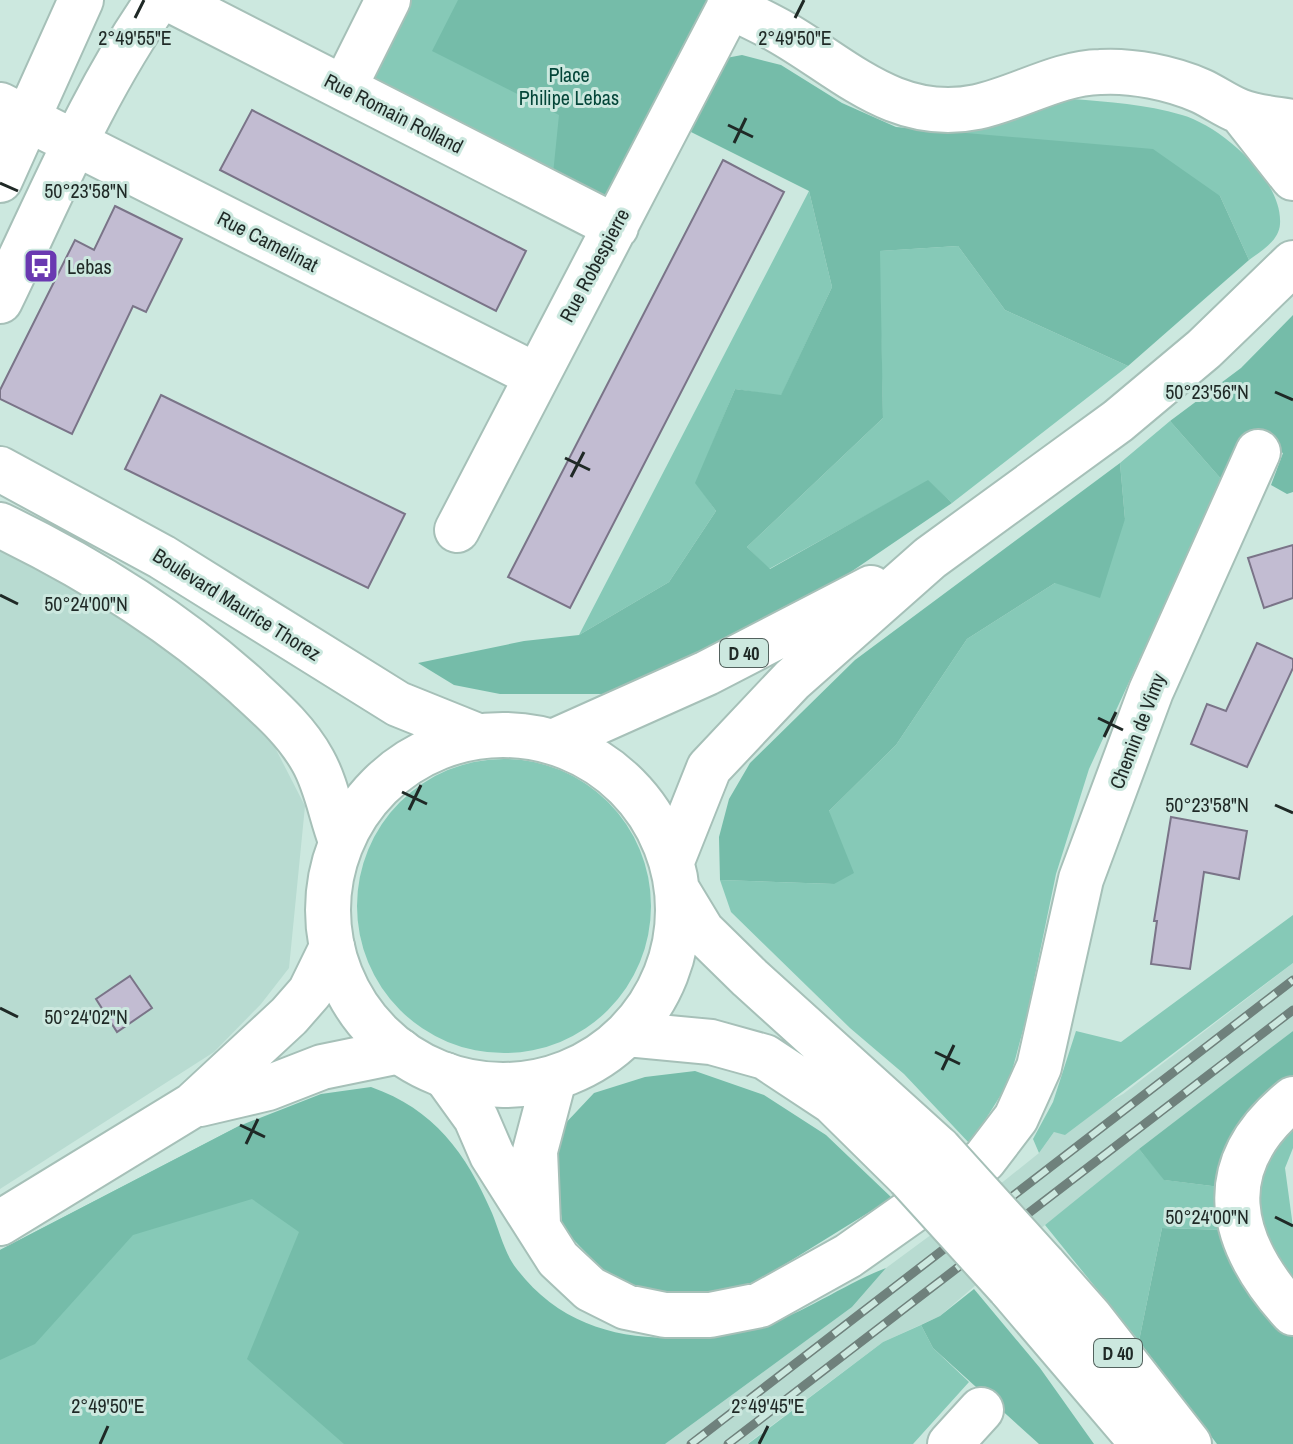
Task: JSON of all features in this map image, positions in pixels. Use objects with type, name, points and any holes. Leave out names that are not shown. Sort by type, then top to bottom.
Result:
[{"type":"street","points":[[0,180],[15,112],[81,0]]},
{"type":"street","points":[[0,301],[77,143],[138,29],[158,0]]},
{"type":"street","name":"Rue Romain Rolland","points":[[171,0],[616,227]]},
{"type":"street","points":[[344,88],[388,0]]},
{"type":"street","points":[[731,3],[871,89],[921,106],[954,110],[979,106],[1043,83],[1100,72],[1156,77],[1199,90],[1241,112],[1293,122]]},
{"type":"street","name":"Rue Robespierre","points":[[457,530],[731,3]]},
{"type":"street","name":"Rue Camelinat","points":[[15,112],[537,376]]},
{"type":"street","points":[[1241,112],[1293,178]]},
{"type":"street","name":"D 40","points":[[1143,1444],[1026,1276],[924,1163],[702,931],[676,877],[709,768],[792,680],[930,558],[1118,421],[1204,349],[1293,263]]},
{"type":"street","name":"Chemin de Vimy","points":[[445,1075],[476,1118],[492,1155],[558,1259],[590,1289],[626,1307],[665,1315],[710,1315],[760,1305],[848,1256],[984,1160],[1016,1118],[1039,1067],[1081,879],[1151,691],[1258,452]]},
{"type":"street","name":"Boulevard Maurice Thorez","points":[[0,469],[162,557],[398,704],[475,735]]},
{"type":"street","points":[[0,525],[119,588],[177,628],[287,723],[313,761],[329,796],[341,841]]},
{"type":"street","name":"D 40","points":[[555,741],[707,673],[930,558]]},
{"type":"street","points":[[475,735],[529,735],[555,741],[594,759],[629,786],[655,821],[676,877],[678,932],[668,970],[651,1005],[627,1034],[597,1062],[554,1079],[513,1085],[478,1083],[445,1075],[400,1051],[369,1022],[346,987],[332,947],[327,914],[329,881],[341,841],[360,807],[392,773],[431,748],[475,735]]},
{"type":"street","points":[[0,1223],[193,1105],[289,1016],[310,992],[332,947]]},
{"type":"street","name":"D 40","points":[[627,1034],[711,1042],[765,1057],[924,1163]]},
{"type":"street","points":[[193,1105],[268,1088],[322,1067],[400,1051]]},
{"type":"street","points":[[538,1231],[535,1151],[554,1079]]},
{"type":"street","points":[[1293,1099],[1264,1126],[1248,1148],[1242,1168],[1239,1217],[1249,1256],[1261,1276],[1293,1313]]},
{"type":"street","name":"D 40","points":[[1026,1276],[1090,1317],[1189,1444]]},
{"type":"street","points":[[950,1444],[981,1410]]},
{"type":"shaded area","points":[[0,545],[153,626],[266,730],[305,806],[289,968],[261,1004],[214,1052],[0,1189]]},
{"type":"shaded area","points":[[1293,963],[1293,1031],[1045,1225],[940,1316],[883,1342],[747,1444],[665,1444],[852,1307],[886,1268],[1039,1153],[1054,1132],[1123,1094]]},
{"type":"green space","name":"Place Philipe Lebas","points":[[406,0],[709,0],[606,201],[367,77]]},
{"type":"green space","name":"Place Philipe Lebas","points":[[458,0],[709,0],[606,201],[553,174],[559,115],[432,51]]},
{"type":"green space","points":[[742,55],[781,65],[842,103],[896,127],[1153,149],[1220,196],[1249,260],[1128,366],[1005,310],[958,246],[880,251],[883,418],[747,547],[770,569],[928,480],[952,503],[817,595],[711,654],[611,694],[500,694],[454,685],[418,663],[524,641],[579,635],[669,582],[716,511],[695,483],[735,389],[781,395],[832,287],[809,191],[689,131],[726,58]]},
{"type":"green space","points":[[1072,99],[1168,111],[1214,130],[1247,157],[1271,190],[1278,207],[1280,224],[1276,236],[1249,260],[1220,196],[947,132]]},
{"type":"green space","points":[[809,191],[832,287],[781,396],[735,389],[696,483],[716,511],[669,582],[579,635]]},
{"type":"green space","points":[[958,246],[1005,310],[1128,366],[952,503],[928,481],[769,569],[747,547],[883,418],[879,251]]},
{"type":"green space","points":[[1293,315],[1293,492],[1287,494],[1271,485],[1283,453],[1242,435],[1222,480],[1170,421],[1241,368]]},
{"type":"green space","points":[[1170,421],[1222,480],[1089,769],[1056,874],[1026,1019],[1009,1082],[970,1144],[904,1074],[850,1028],[731,912],[720,880],[834,884],[829,811],[896,745],[967,639],[1055,583],[1125,519],[1120,463]]},
{"type":"green space","points":[[1120,463],[1125,519],[1100,598],[1055,583],[967,639],[896,745],[829,811],[854,873],[834,884],[720,880],[719,837],[729,799],[750,763],[855,660]]},
{"type":"green space","points":[[504,759],[533,762],[560,770],[586,784],[608,802],[626,824],[640,850],[648,877],[651,906],[648,935],[640,962],[626,988],[608,1010],[586,1028],[560,1042],[533,1050],[504,1053],[475,1050],[448,1042],[422,1028],[400,1010],[382,988],[368,962],[360,935],[357,906],[360,877],[368,850],[382,824],[400,802],[422,784],[448,770],[475,762]]},
{"type":"green space","points":[[1293,915],[1293,963],[1065,1135],[1054,1132],[1039,1153],[1033,1139],[1053,1102],[1076,1031],[1121,1042]]},
{"type":"green space","points":[[1293,1031],[1293,1083],[1220,1187],[1164,1180],[1139,1149]]},
{"type":"green space","points":[[695,1071],[764,1095],[826,1135],[892,1198],[758,1281],[709,1294],[646,1294],[603,1270],[563,1229],[556,1176],[561,1128],[594,1093],[645,1077]]},
{"type":"green space","points":[[371,1087],[413,1108],[445,1136],[482,1191],[516,1268],[541,1295],[569,1314],[599,1328],[664,1338],[698,1336],[766,1324],[886,1268],[852,1307],[665,1444],[344,1444],[247,1359],[299,1232],[252,1199],[133,1235],[35,1344],[0,1360],[0,1250],[239,1126],[321,1094]]},
{"type":"green space","points":[[239,1126],[591,1444],[0,1444],[0,1250]]},
{"type":"green space","points":[[1293,1127],[1293,1148],[1285,1168],[1293,1227],[1293,1293],[1275,1272],[1253,1189],[1260,1152]]},
{"type":"green space","points":[[1139,1149],[1165,1180],[1220,1187],[1226,1230],[1162,1228],[1139,1341],[1045,1225]]},
{"type":"green space","points":[[1162,1228],[1226,1230],[1270,1312],[1293,1335],[1293,1444],[1217,1444],[1139,1341]]},
{"type":"green space","points":[[974,1289],[1040,1368],[1094,1444],[1039,1444],[933,1348],[921,1325],[940,1316]]},
{"type":"green space","points":[[921,1325],[933,1348],[969,1382],[913,1444],[748,1444],[883,1342]]},
{"type":"building","points":[[252,110],[526,251],[496,311],[220,170]]},
{"type":"building","points":[[723,160],[784,192],[570,608],[508,577]]},
{"type":"building","points":[[115,206],[182,239],[146,312],[133,306],[72,434],[0,399],[0,390],[75,240],[94,250]]},
{"type":"building","points":[[161,395],[405,514],[368,588],[125,469]]},
{"type":"building","points":[[1293,545],[1293,598],[1264,608],[1248,558]]},
{"type":"building","points":[[1257,643],[1293,659],[1293,668],[1247,767],[1191,744],[1207,704],[1226,711]]},
{"type":"building","points":[[1171,817],[1247,831],[1239,879],[1204,872],[1190,969],[1151,964],[1157,921],[1154,921]]},
{"type":"building","points":[[130,976],[152,1008],[117,1032],[96,999]]},
{"type":"railway","points":[[691,1444],[1293,980]]},
{"type":"railway","points":[[728,1444],[1293,1010]]},
{"type":"place","name":"Lebas","points":[[41,266]]}]
